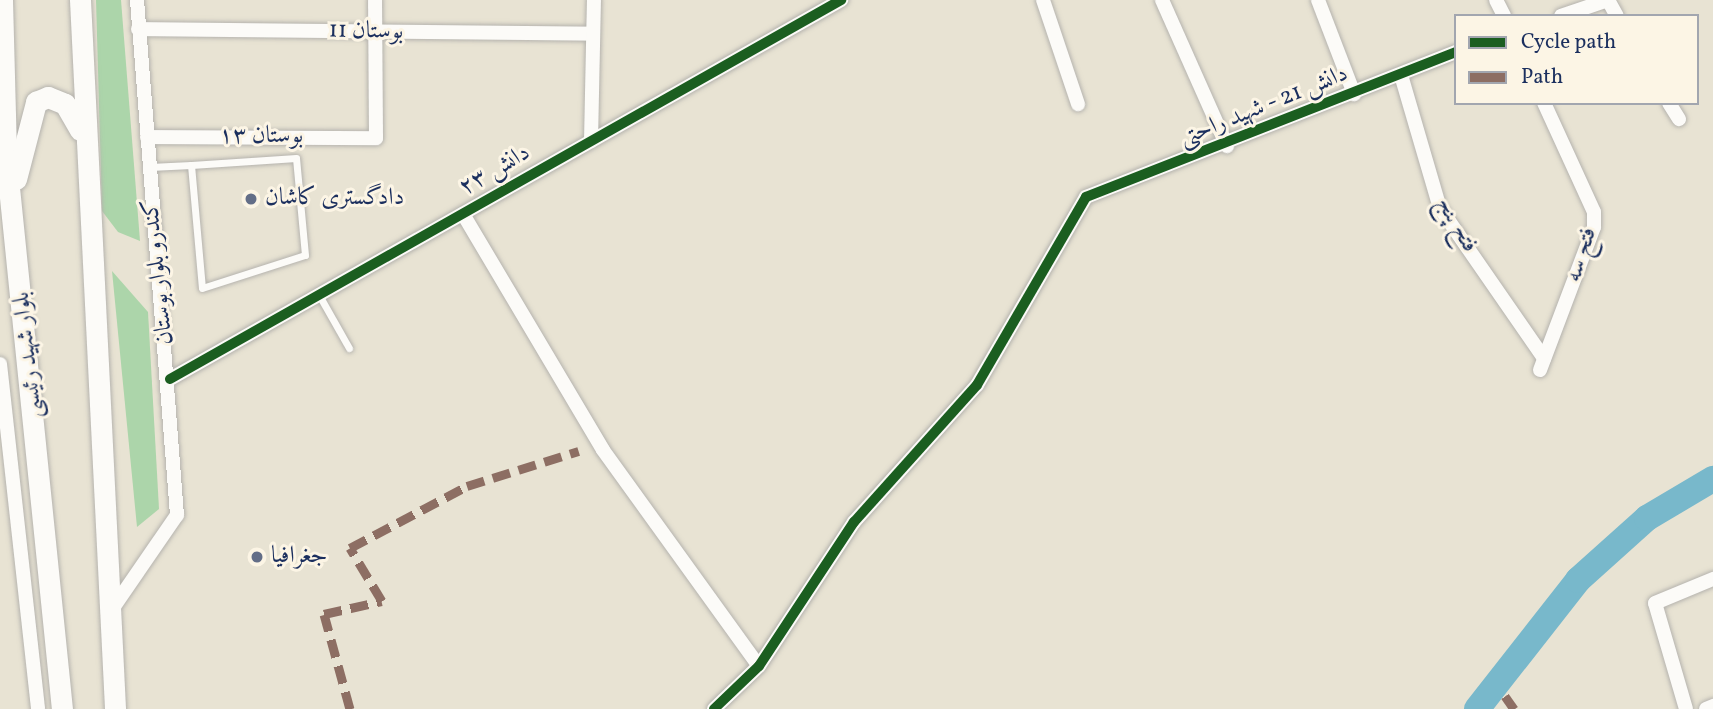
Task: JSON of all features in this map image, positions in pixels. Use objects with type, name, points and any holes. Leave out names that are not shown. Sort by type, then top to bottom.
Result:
[{"type":"main road","name":"بلوار شهید رئیسی","points":[[2,0],[11,208],[62,709]]},
{"type":"main road","points":[[80,0],[83,138],[113,608],[115,709]]},
{"type":"main road","points":[[11,208],[24,129],[36,102],[48,97],[65,104],[83,138]]},
{"type":"street","name":"کندرو بلوار بوستان","points":[[113,608],[177,515],[170,379],[149,167],[138,0]]},
{"type":"street","points":[[374,32],[375,0]]},
{"type":"street","points":[[591,141],[594,0]]},
{"type":"street","name":"دانش ۲۳","points":[[170,379],[841,0]]},
{"type":"street","points":[[1043,0],[1078,104]]},
{"type":"street","points":[[1162,0],[1227,146]]},
{"type":"street","points":[[1318,0],[1354,94]]},
{"type":"street","points":[[1567,14],[1608,0]]},
{"type":"street","name":"بوستان 11","points":[[138,29],[593,34]]},
{"type":"street","name":"بوستان ۱۳","points":[[147,137],[376,138],[374,32]]},
{"type":"street","name":"دانش 21 - شهید راحتی","points":[[759,666],[854,522],[977,385],[1086,197],[1227,146],[1454,53]]},
{"type":"street","name":"فتح پنج","points":[[1401,75],[1440,208],[1542,364]]},
{"type":"street","name":"فتح سه","points":[[1542,364],[1594,227],[1594,212],[1546,105]]},
{"type":"street","points":[[1670,105],[1679,119]]},
{"type":"street","points":[[463,214],[603,450],[759,666],[714,709]]},
{"type":"street","points":[[0,364],[5,498],[38,709]]},
{"type":"street","points":[[1686,709],[1655,603],[1713,579]]},
{"type":"street","points":[[1706,709],[1713,706]]},
{"type":"lane","points":[[149,167],[296,158],[305,255],[202,288],[191,165]]},
{"type":"lane","points":[[319,295],[349,348]]},
{"type":"green space","points":[[96,0],[121,0],[140,241],[118,232],[102,211]]},
{"type":"green space","points":[[112,271],[148,312],[159,509],[137,527]]},
{"type":"waterway","points":[[1477,709],[1578,580],[1647,518],[1713,479]]},
{"type":"marked path","points":[[350,709],[324,614],[382,601],[350,548],[467,486],[579,451]]},
{"type":"marked path","points":[[1505,696],[1514,709]]},
{"type":"cycle path","points":[[170,379],[841,0]]},
{"type":"cycle path","points":[[714,709],[759,666],[854,522],[977,385],[1086,197],[1454,53]]},
{"type":"place","name":"دادگستری کاشان","points":[[251,199]]},
{"type":"place","name":"جغرافیا","points":[[257,557]]}]
